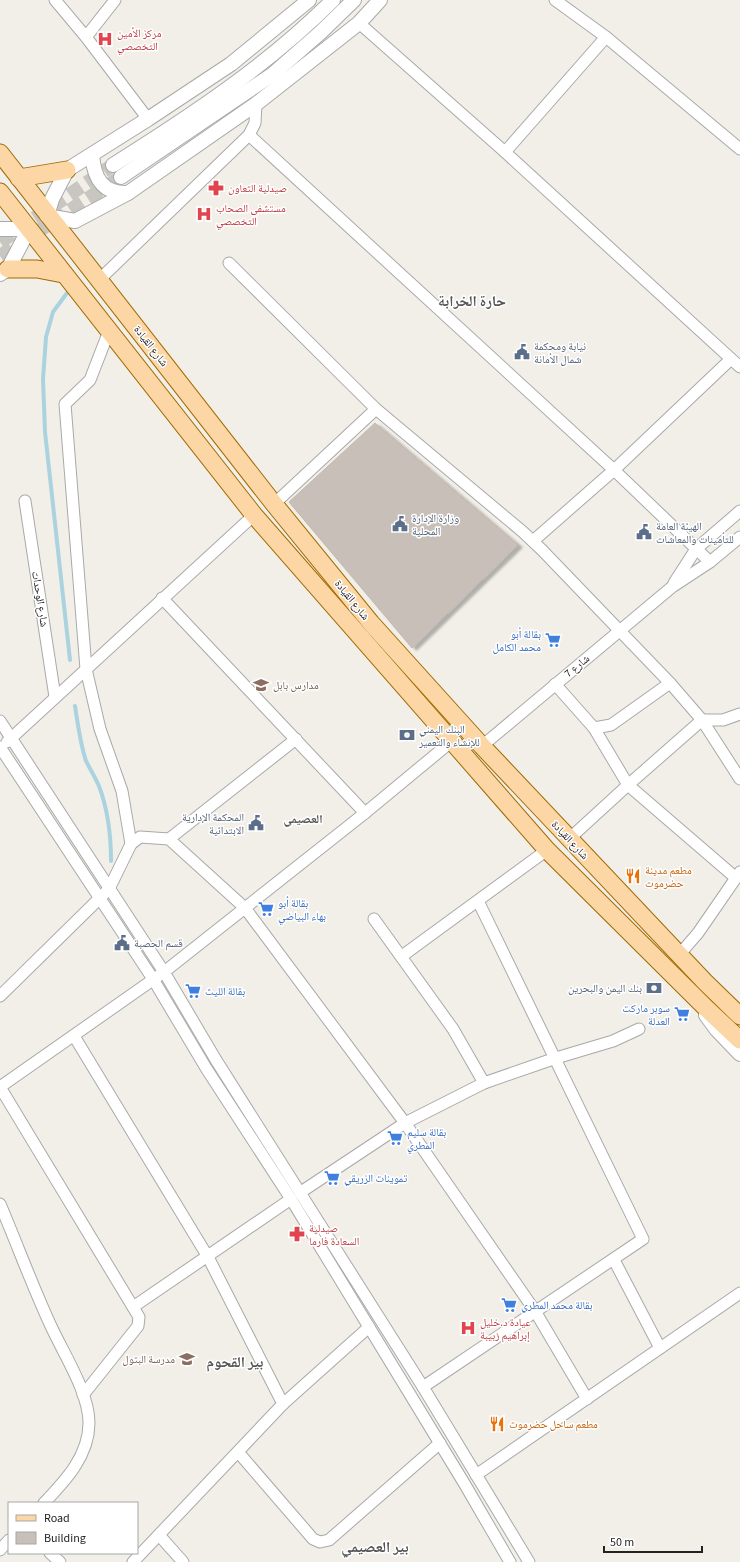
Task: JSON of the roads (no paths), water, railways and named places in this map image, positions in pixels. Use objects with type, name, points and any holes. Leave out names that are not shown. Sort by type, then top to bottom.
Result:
[{"type":"main road","name":"شارع القيادة","points":[[0,153],[274,504],[371,623],[482,746],[679,955],[740,1016]]},
{"type":"main road","points":[[19,178],[67,170]]},
{"type":"main road","name":"شارع القيادة","points":[[0,192],[254,515],[547,850],[740,1040]]},
{"type":"main road","points":[[4,272],[37,269],[63,274]]},
{"type":"street","points":[[55,0],[86,37],[148,119]]},
{"type":"street","points":[[86,37],[115,0]]},
{"type":"street","points":[[308,0],[231,64],[67,170],[52,199],[48,216],[75,221],[128,193],[256,104],[359,23],[380,0]]},
{"type":"street","points":[[113,165],[194,114],[250,72],[306,27],[333,0]]},
{"type":"street","points":[[121,177],[273,74],[321,32],[354,0]]},
{"type":"street","points":[[555,0],[606,37],[740,149]]},
{"type":"street","points":[[359,23],[505,152],[740,367]]},
{"type":"street","points":[[505,152],[606,37]]},
{"type":"street","points":[[99,280],[249,135],[255,123],[256,104]]},
{"type":"street","points":[[249,135],[614,470],[710,562]]},
{"type":"street","points":[[92,155],[94,170],[100,183],[117,193],[128,193]]},
{"type":"street","points":[[0,229],[29,229]]},
{"type":"street","points":[[4,272],[29,229]]},
{"type":"street","points":[[229,262],[376,409],[533,541],[670,683],[702,720],[740,779]]},
{"type":"street","points":[[109,331],[90,380],[65,404],[86,669],[100,729],[122,791],[131,844]]},
{"type":"street","points":[[533,541],[614,470],[731,359]]},
{"type":"street","points":[[274,504],[376,409]]},
{"type":"street","name":"شارع الوحدات","points":[[25,501],[55,697]]},
{"type":"street","name":"شارع 7","points":[[672,587],[696,549],[740,511]]},
{"type":"street","points":[[254,515],[0,748],[153,979],[206,1068],[291,1199],[510,1562]]},
{"type":"street","name":"شارع 7","points":[[482,746],[672,587],[710,562],[740,537]]},
{"type":"street","points":[[162,598],[365,813]]},
{"type":"street","points":[[594,728],[611,725],[670,683]]},
{"type":"street","points":[[555,684],[594,728],[628,785],[738,875],[698,933],[679,955]]},
{"type":"street","points":[[570,839],[628,785],[702,720],[723,720],[740,714]]},
{"type":"street","points":[[0,720],[164,972],[216,1060],[301,1192],[423,1387],[529,1562]]},
{"type":"street","points":[[169,840],[296,739]]},
{"type":"street","points":[[83,1395],[138,1326],[139,1317],[0,1087],[164,972],[365,813],[452,741]]},
{"type":"street","points":[[0,996],[109,889],[131,844],[140,837],[169,840],[245,908],[405,1123],[535,1311],[587,1398]]},
{"type":"street","points":[[402,956],[478,902],[547,850]]},
{"type":"street","points":[[423,1387],[535,1311],[614,1260],[643,1239],[556,1058],[478,902]]},
{"type":"street","points":[[374,919],[453,1028],[484,1083]]},
{"type":"street","points":[[705,982],[740,1009]]},
{"type":"street","points":[[694,996],[716,1030],[740,1054]]},
{"type":"street","points":[[301,1192],[405,1123],[484,1083],[556,1058],[613,1041],[638,1029]]},
{"type":"street","points":[[74,1036],[208,1257],[283,1404]]},
{"type":"street","points":[[133,1307],[291,1199]]},
{"type":"street","points":[[0,1204],[50,1324],[83,1395],[89,1423],[79,1461],[68,1478],[45,1502]]},
{"type":"street","points":[[614,1260],[660,1348]]},
{"type":"street","points":[[476,1475],[740,1294]]},
{"type":"street","points":[[133,1562],[283,1404],[369,1327]]},
{"type":"street","points":[[238,1452],[313,1539],[320,1542],[329,1540],[440,1444]]},
{"type":"street","points":[[159,1535],[183,1562]]},
{"type":"street","points":[[0,1550],[8,1541]]},
{"type":"street","points":[[51,1554],[60,1562]]},
{"type":"waterway","points":[[67,293],[53,312],[46,337],[43,379],[45,432],[70,660]]},
{"type":"waterway","points":[[75,706],[79,734],[86,761],[99,786],[105,804],[110,832],[111,861]]},
{"type":"tunnel","points":[[0,242],[113,165]]},
{"type":"tunnel","points":[[0,256],[121,177]]},
{"type":"place","name":"مركز الأمين التخصصي","points":[[105,39]]},
{"type":"place","name":"صيدلية التعاون","points":[[216,188]]},
{"type":"place","name":"مستشفى الصحاب التخصصي","points":[[204,214]]},
{"type":"place","name":"نيابة ومحكمة شمال الأمانة","points":[[522,352]]},
{"type":"place","name":"وزارة الإدارة المحلية","points":[[400,524]]},
{"type":"place","name":"الهيئة العامة للتأمينات والمعاشات","points":[[644,532]]},
{"type":"place","name":"بقالة أبو محمد الكامل","points":[[553,640]]},
{"type":"place","name":"مدارس بابل","points":[[261,685]]},
{"type":"place","name":"البنك اليمني للإنشاء والتعمير","points":[[407,735]]},
{"type":"place","name":"المحكمة الإدارية الابتدائية","points":[[256,823]]},
{"type":"place","name":"مطعم مدينة حضرموت","points":[[633,876]]},
{"type":"place","name":"بقالة أبو بهاء البياضي","points":[[266,909]]},
{"type":"place","name":"قسم الحصبة","points":[[122,943]]},
{"type":"place","name":"بنك اليمن والبحرين","points":[[654,988]]},
{"type":"place","name":"بقالة الليث","points":[[193,991]]},
{"type":"place","name":"سوبر ماركت العدلة","points":[[682,1014]]},
{"type":"place","name":"بقالة سليم المطري","points":[[395,1138]]},
{"type":"place","name":"تموينات الزريقي","points":[[332,1178]]},
{"type":"place","name":"صيدلية السعادة فارما","points":[[297,1234]]},
{"type":"place","name":"بقالة محمد المطري","points":[[509,1305]]},
{"type":"place","name":"عيادة د.خليل إبراهيم زبيبة","points":[[468,1328]]},
{"type":"place","name":"مدرسة البتول","points":[[187,1359]]},
{"type":"place","name":"مطعم ساحل حضرموت","points":[[497,1424]]},
{"type":"district","name":"حارة الخرابة","points":[[472,301]]},
{"type":"district","name":"العصيمي","points":[[303,819]]},
{"type":"district","name":"بير القحوم","points":[[235,1362]]},
{"type":"district","name":"بير العصيمي","points":[[375,1547]]}]
